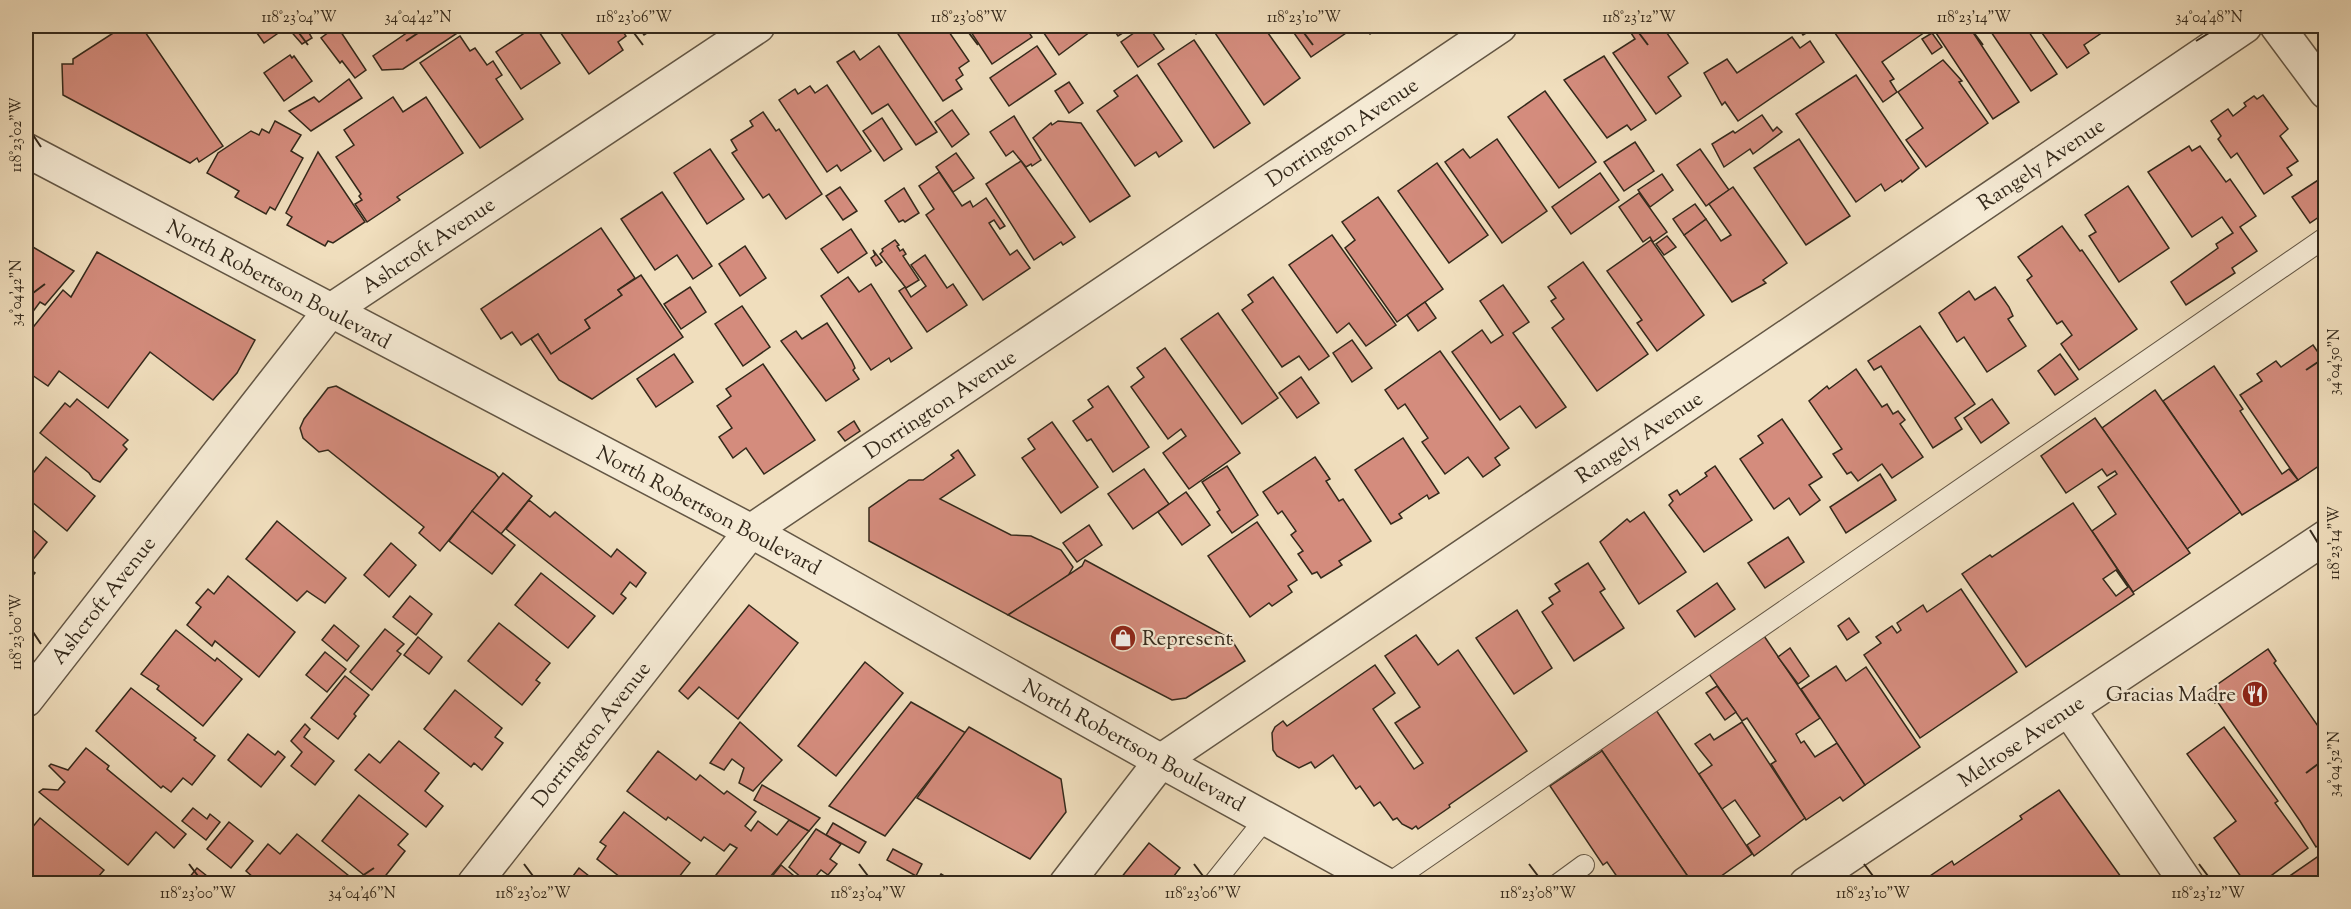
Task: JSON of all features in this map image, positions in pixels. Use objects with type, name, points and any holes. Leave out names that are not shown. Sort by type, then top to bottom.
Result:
[{"type":"street","name":"Ashcroft Avenue","points":[[26,700],[330,311],[758,26]]},
{"type":"street","name":"Dorrington Avenue","points":[[474,884],[751,531],[1500,26]]},
{"type":"street","name":"Rangely Avenue","points":[[1065,884],[1161,761],[2245,26]]},
{"type":"street","points":[[2277,26],[2325,92]]},
{"type":"street","name":"North Robertson Boulevard","points":[[26,150],[751,531],[1161,761],[1387,884]]},
{"type":"street","name":"Melrose Avenue","points":[[1806,884],[2325,537]]},
{"type":"street","points":[[2069,710],[2187,884]]},
{"type":"lane","points":[[1387,884],[2325,237]]},
{"type":"lane","points":[[1213,884],[1266,818]]},
{"type":"lane","points":[[1558,884],[1584,864]]},
{"type":"building","points":[[124,26],[141,26],[223,146],[199,162],[197,158],[190,163],[63,95],[62,64],[73,64],[73,59]]},
{"type":"building","points":[[252,26],[305,26],[312,38],[302,44],[287,27],[264,43]]},
{"type":"building","points":[[337,26],[366,70],[355,78],[321,38]]},
{"type":"building","points":[[417,26],[468,26],[403,69],[382,70],[373,56]]},
{"type":"building","points":[[535,26],[560,63],[521,89],[496,52]]},
{"type":"building","points":[[556,26],[619,26],[626,36],[618,42],[623,50],[589,74]]},
{"type":"building","points":[[638,26],[658,26],[644,35]]},
{"type":"building","points":[[912,26],[945,26],[969,61],[959,68],[963,75],[956,80],[962,89],[943,101],[898,34]]},
{"type":"building","points":[[967,26],[1025,26],[1032,37],[992,64]]},
{"type":"building","points":[[1039,26],[1098,26],[1059,55]]},
{"type":"building","points":[[1111,26],[1134,26],[1118,36]]},
{"type":"building","points":[[1144,26],[1148,26],[1164,49],[1138,67],[1121,42]]},
{"type":"building","points":[[1191,26],[1209,26],[1196,34]]},
{"type":"building","points":[[1218,26],[1263,26],[1300,78],[1264,105],[1215,33]]},
{"type":"building","points":[[1289,26],[1341,26],[1346,33],[1311,57]]},
{"type":"building","points":[[1364,26],[1382,26],[1370,34]]},
{"type":"building","points":[[1641,26],[1662,26],[1688,63],[1668,77],[1681,96],[1656,114],[1613,53],[1635,39],[1631,33]]},
{"type":"building","points":[[1766,26],[1781,26],[1771,32]]},
{"type":"building","points":[[1797,26],[1818,26],[1803,35]]},
{"type":"building","points":[[1830,26],[1868,26],[1870,29],[1876,26],[1924,26],[1928,30],[1882,62],[1894,79],[1890,81],[1897,92],[1883,102]]},
{"type":"building","points":[[1940,26],[1972,26],[1976,33],[1974,34],[2019,102],[1993,119],[1934,30]]},
{"type":"building","points":[[1987,26],[2025,26],[2057,74],[2031,91]]},
{"type":"building","points":[[2037,26],[2107,26],[2109,28],[2084,45],[2089,53],[2067,68]]},
{"type":"building","points":[[1932,33],[1942,47],[1932,54],[1922,39]]},
{"type":"building","points":[[460,36],[470,51],[475,48],[487,65],[493,61],[502,75],[496,79],[523,119],[480,148],[420,63]]},
{"type":"building","points":[[1792,37],[1800,48],[1810,41],[1824,62],[1738,121],[1725,102],[1722,105],[1704,73],[1727,59],[1737,73]]},
{"type":"building","points":[[1194,40],[1250,123],[1214,148],[1158,64]]},
{"type":"building","points":[[879,46],[937,132],[916,145],[888,104],[872,114],[837,62],[854,51],[860,60]]},
{"type":"building","points":[[1037,46],[1056,74],[1009,106],[990,78]]},
{"type":"building","points":[[290,55],[292,58],[294,56],[312,81],[284,101],[264,73]]},
{"type":"building","points":[[1604,56],[1646,120],[1631,130],[1627,125],[1607,138],[1564,80]]},
{"type":"building","points":[[1943,60],[1962,81],[1959,82],[1988,123],[1926,167],[1906,140],[1923,128],[1898,92]]},
{"type":"building","points":[[1137,75],[1182,141],[1159,157],[1156,152],[1135,166],[1097,111],[1118,96],[1114,91]]},
{"type":"building","points":[[1856,75],[1919,168],[1902,182],[1901,180],[1885,191],[1881,184],[1856,202],[1796,114]]},
{"type":"building","points":[[349,79],[362,98],[311,131],[289,111],[314,97],[319,102]]},
{"type":"building","points":[[1069,82],[1083,103],[1069,113],[1055,91]]},
{"type":"building","points":[[827,85],[871,151],[841,171],[837,165],[827,172],[779,100],[795,89],[798,94],[810,86],[815,93]]},
{"type":"building","points":[[1545,91],[1596,162],[1559,188],[1508,117]]},
{"type":"building","points":[[2263,95],[2288,129],[2280,136],[2298,161],[2287,168],[2292,175],[2264,194],[2237,153],[2231,158],[2218,139],[2221,136],[2211,121],[2228,109],[2233,116],[2246,106],[2244,103],[2254,96],[2257,99]]},
{"type":"building","points":[[393,97],[403,112],[426,97],[463,153],[397,197],[400,200],[367,222],[355,204],[362,200],[359,196],[361,194],[336,157],[354,145],[344,130]]},
{"type":"building","points":[[952,110],[969,134],[952,147],[935,122]]},
{"type":"building","points":[[763,112],[776,131],[779,129],[822,194],[786,219],[769,194],[763,198],[732,153],[737,150],[731,140],[753,126],[750,121]]},
{"type":"building","points":[[1762,115],[1773,131],[1777,127],[1782,132],[1753,154],[1750,149],[1724,167],[1712,144],[1733,131],[1735,133]]},
{"type":"building","points":[[1014,116],[1041,160],[1032,166],[1031,164],[1026,167],[1013,151],[1006,156],[990,132]]},
{"type":"building","points":[[882,118],[902,149],[884,161],[863,131]]},
{"type":"building","points":[[275,121],[301,135],[291,151],[303,158],[275,210],[270,207],[266,214],[235,197],[239,191],[207,173],[218,153],[251,131],[259,135],[262,129],[269,133]]},
{"type":"building","points":[[1058,121],[1081,123],[1130,196],[1090,222],[1033,138],[1051,123],[1052,125]]},
{"type":"building","points":[[1497,139],[1547,211],[1502,243],[1445,162],[1463,149],[1470,158]]},
{"type":"building","points":[[1799,139],[1850,216],[1806,245],[1754,168]]},
{"type":"building","points":[[1635,142],[1654,171],[1624,191],[1604,162]]},
{"type":"building","points":[[2189,146],[2192,151],[2200,146],[2226,182],[2230,179],[2256,216],[2240,227],[2257,251],[2232,268],[2235,273],[2186,305],[2171,282],[2218,248],[2216,244],[2233,233],[2222,217],[2192,237],[2148,172]]},
{"type":"building","points":[[710,149],[744,199],[707,224],[674,173]]},
{"type":"building","points":[[1700,149],[1729,190],[1706,206],[1677,165]]},
{"type":"building","points":[[318,152],[365,222],[333,243],[328,241],[325,246],[287,225],[292,217],[286,213]]},
{"type":"building","points":[[956,153],[974,178],[953,192],[936,167]]},
{"type":"building","points":[[1021,161],[1075,237],[1063,245],[1061,242],[1034,260],[986,184]]},
{"type":"building","points":[[1437,163],[1488,235],[1449,263],[1398,191]]},
{"type":"building","points":[[939,172],[962,206],[970,201],[973,207],[986,198],[1005,226],[1000,229],[994,220],[989,223],[1010,255],[1017,250],[1030,268],[983,300],[926,215],[934,209],[919,186]]},
{"type":"building","points":[[1600,173],[1619,200],[1571,234],[1552,207]]},
{"type":"building","points":[[1662,174],[1673,190],[1650,207],[1638,190]]},
{"type":"building","points":[[2326,175],[2326,212],[2310,223],[2292,197]]},
{"type":"building","points":[[2128,186],[2169,248],[2119,282],[2089,236],[2096,232],[2085,215]]},
{"type":"building","points":[[840,187],[857,211],[843,220],[826,196]]},
{"type":"building","points":[[1733,187],[1787,263],[1763,280],[1766,283],[1732,302],[1684,235],[1706,219],[1721,241],[1731,235],[1709,204]]},
{"type":"building","points":[[904,188],[919,213],[905,222],[903,220],[899,222],[885,201]]},
{"type":"building","points":[[662,192],[712,266],[693,279],[677,255],[655,270],[621,219]]},
{"type":"building","points":[[1639,193],[1667,232],[1653,242],[1650,237],[1643,242],[1619,207]]},
{"type":"building","points":[[1378,197],[1443,289],[1397,322],[1345,248],[1355,240],[1342,222]]},
{"type":"building","points":[[1695,204],[1706,219],[1684,235],[1673,219]]},
{"type":"building","points":[[2062,226],[2080,251],[2082,250],[2137,329],[2079,370],[2061,344],[2072,335],[2062,321],[2057,324],[2027,280],[2032,276],[2018,257]]},
{"type":"building","points":[[601,228],[635,278],[618,290],[622,295],[585,320],[590,328],[551,354],[538,334],[521,345],[512,332],[501,339],[481,309]]},
{"type":"building","points":[[851,229],[867,253],[838,273],[821,249]]},
{"type":"building","points":[[1332,235],[1396,325],[1366,346],[1349,323],[1337,333],[1289,265]]},
{"type":"building","points":[[1667,236],[1676,247],[1664,255],[1656,244]]},
{"type":"building","points":[[895,240],[900,251],[903,249],[906,254],[903,256],[919,280],[906,288],[880,254],[882,249]]},
{"type":"building","points":[[1651,240],[1704,315],[1657,351],[1637,323],[1642,320],[1607,271]]},
{"type":"building","points":[[26,243],[74,271],[45,305],[40,302],[26,321]]},
{"type":"building","points":[[745,246],[766,278],[740,296],[719,264]]},
{"type":"building","points":[[873,250],[882,262],[876,266],[871,258],[875,255]]},
{"type":"building","points":[[97,252],[255,340],[237,373],[213,400],[150,352],[108,408],[59,371],[48,386],[29,373],[26,377],[26,336],[63,290],[71,297]]},
{"type":"building","points":[[925,255],[947,288],[953,284],[967,305],[927,332],[899,291],[905,287],[911,297],[926,286],[911,265]]},
{"type":"building","points":[[1583,262],[1648,354],[1597,391],[1552,328],[1564,319],[1551,301],[1556,298],[1548,287]]},
{"type":"building","points":[[641,275],[683,337],[592,399],[559,380],[531,339],[538,334],[551,354],[590,328],[585,320],[622,295],[618,290]]},
{"type":"building","points":[[848,277],[859,292],[871,284],[912,348],[891,362],[889,358],[871,370],[821,296]]},
{"type":"building","points":[[1273,277],[1329,356],[1309,370],[1299,356],[1282,367],[1242,310],[1253,302],[1248,295]]},
{"type":"building","points":[[1503,285],[1529,322],[1513,333],[1566,407],[1536,428],[1520,406],[1500,420],[1452,352],[1482,330],[1491,343],[1503,335],[1480,301]]},
{"type":"building","points":[[690,287],[706,312],[681,329],[664,304]]},
{"type":"building","points":[[1995,287],[2013,316],[2008,319],[2026,346],[1987,372],[1964,337],[1957,342],[1939,313],[1969,291],[1975,300]]},
{"type":"building","points":[[1425,302],[1436,318],[1418,331],[1407,315]]},
{"type":"building","points":[[742,306],[770,347],[743,366],[715,324]]},
{"type":"building","points":[[1218,313],[1278,398],[1242,424],[1181,339]]},
{"type":"building","points":[[827,323],[852,361],[855,368],[853,370],[859,379],[826,401],[781,341],[796,331],[802,339]]},
{"type":"building","points":[[1920,326],[1975,404],[1955,418],[1962,429],[1933,448],[1881,366],[1874,370],[1868,361]]},
{"type":"building","points":[[1352,340],[1372,368],[1352,382],[1333,353]]},
{"type":"building","points":[[2313,345],[2326,364],[2326,461],[2298,480],[2240,395],[2262,381],[2257,374],[2276,361],[2281,367]]},
{"type":"building","points":[[1165,348],[1240,453],[1189,489],[1163,453],[1186,436],[1181,429],[1168,439],[1131,387],[1144,377],[1137,368]]},
{"type":"building","points":[[1440,351],[1509,448],[1495,458],[1500,465],[1483,477],[1468,457],[1445,474],[1422,442],[1428,438],[1405,404],[1398,409],[1385,390]]},
{"type":"building","points":[[674,354],[693,382],[656,407],[637,379]]},
{"type":"building","points":[[2060,354],[2078,379],[2055,395],[2038,371]]},
{"type":"building","points":[[763,364],[815,440],[764,474],[746,448],[733,458],[719,437],[732,428],[717,406],[731,396],[726,389]]},
{"type":"building","points":[[2214,366],[2243,409],[2240,411],[2282,474],[2289,469],[2298,480],[2242,515],[2163,401]]},
{"type":"building","points":[[1856,369],[1882,407],[1887,404],[1893,414],[1898,411],[1905,420],[1900,424],[1923,457],[1892,478],[1882,464],[1858,481],[1851,472],[1847,474],[1833,454],[1842,449],[1809,401],[1827,386],[1829,389]]},
{"type":"building","points":[[1301,377],[1319,403],[1297,418],[1279,393]]},
{"type":"building","points":[[336,386],[495,473],[499,478],[440,551],[419,533],[424,527],[328,450],[319,452],[303,438],[300,428],[304,419],[328,388]]},
{"type":"building","points":[[1108,386],[1149,447],[1113,472],[1091,439],[1087,441],[1073,421],[1093,407],[1088,400]]},
{"type":"building","points":[[2155,390],[2240,512],[2187,549],[2102,428]]},
{"type":"building","points":[[77,399],[128,440],[123,445],[127,449],[100,482],[93,479],[89,473],[40,433],[65,403],[70,407]]},
{"type":"building","points":[[1992,399],[2009,423],[1981,443],[1964,418]]},
{"type":"building","points":[[2095,418],[2190,553],[2133,592],[2092,531],[2116,514],[2098,487],[2117,474],[2115,471],[2107,476],[2102,469],[2066,493],[2041,456]]},
{"type":"building","points":[[1782,419],[1822,477],[1809,485],[1820,500],[1800,515],[1789,498],[1774,509],[1740,459],[1763,443],[1758,436]]},
{"type":"building","points":[[854,421],[860,431],[845,441],[838,432]]},
{"type":"building","points":[[1052,422],[1098,487],[1061,513],[1022,458],[1035,449],[1028,439]]},
{"type":"building","points":[[1403,438],[1439,493],[1429,499],[1427,495],[1399,514],[1402,518],[1391,524],[1355,470]]},
{"type":"building","points":[[958,450],[975,475],[940,499],[1011,535],[1031,536],[1061,550],[1073,567],[1068,576],[1008,615],[869,541],[869,508],[909,480],[923,480],[954,458],[951,455]]},
{"type":"building","points":[[46,457],[95,496],[67,531],[26,497],[26,482]]},
{"type":"building","points":[[1315,457],[1330,479],[1326,481],[1339,501],[1343,499],[1371,541],[1339,561],[1342,565],[1321,578],[1317,572],[1312,574],[1298,554],[1303,551],[1291,535],[1296,531],[1282,511],[1278,514],[1263,492]]},
{"type":"building","points":[[1227,466],[1258,515],[1232,533],[1217,512],[1220,510],[1202,482]]},
{"type":"building","points":[[1715,466],[1752,520],[1704,552],[1669,505],[1673,501],[1669,495],[1677,490],[1680,495],[1707,476],[1705,473]]},
{"type":"building","points":[[1144,469],[1169,504],[1133,529],[1108,494]]},
{"type":"building","points":[[503,473],[532,496],[501,534],[472,511]]},
{"type":"building","points":[[1880,474],[1896,500],[1846,533],[1830,507]]},
{"type":"building","points":[[1186,492],[1210,525],[1182,545],[1158,512]]},
{"type":"building","points":[[529,500],[550,517],[555,512],[611,557],[617,549],[646,573],[636,587],[630,582],[621,594],[626,598],[613,614],[506,529]]},
{"type":"building","points":[[2073,503],[2134,594],[2026,667],[1962,574],[1990,555],[1992,557]],"holes":[[[2116,570],[2128,587],[2116,596],[2103,579]]]},
{"type":"building","points":[[472,511],[515,545],[492,574],[449,541]]},
{"type":"building","points":[[1644,512],[1686,572],[1639,604],[1600,542],[1627,519],[1630,522]]},
{"type":"building","points":[[277,521],[346,578],[325,603],[307,591],[297,601],[246,559]]},
{"type":"building","points":[[1257,522],[1297,580],[1288,586],[1292,592],[1272,606],[1269,603],[1250,617],[1208,556]]},
{"type":"building","points":[[26,524],[47,542],[27,567],[35,573],[26,584]]},
{"type":"building","points":[[1089,525],[1102,545],[1077,562],[1063,543]]},
{"type":"building","points":[[1788,537],[1804,562],[1765,588],[1748,563]]},
{"type":"building","points":[[391,543],[416,565],[389,597],[364,575]]},
{"type":"building","points":[[1085,560],[1231,639],[1245,661],[1186,698],[1172,700],[1008,615],[1082,566]]},
{"type":"building","points":[[1588,563],[1605,589],[1600,592],[1624,628],[1574,661],[1542,612],[1553,604],[1549,598],[1560,591],[1555,584]]},
{"type":"building","points":[[541,573],[595,616],[568,648],[515,605]]},
{"type":"building","points":[[228,576],[295,632],[259,677],[215,641],[212,646],[187,625],[201,607],[196,603],[208,589],[214,594]]},
{"type":"building","points":[[1717,583],[1735,609],[1695,637],[1677,611]]},
{"type":"building","points":[[1961,589],[2017,672],[1920,738],[1864,655],[1881,643],[1876,637],[1892,626],[1897,633],[1901,630],[1897,623],[1923,605],[1927,612]]},
{"type":"building","points":[[410,596],[432,614],[416,635],[393,617]]},
{"type":"building","points":[[749,605],[798,643],[738,719],[699,687],[688,699],[679,691]]},
{"type":"building","points":[[1517,610],[1552,668],[1514,694],[1476,638]]},
{"type":"building","points":[[1849,618],[1859,632],[1847,640],[1838,626]]},
{"type":"building","points":[[499,623],[550,663],[536,680],[540,683],[522,705],[468,661]]},
{"type":"building","points":[[334,625],[359,646],[347,661],[322,640]]},
{"type":"building","points":[[385,629],[404,644],[397,651],[401,654],[372,690],[350,672]]},
{"type":"building","points":[[176,630],[215,661],[217,658],[242,679],[203,726],[157,689],[159,686],[141,674]]},
{"type":"building","points":[[1762,633],[1820,718],[1796,734],[1801,743],[1804,741],[1815,757],[1837,743],[1865,785],[1843,801],[1840,797],[1806,820],[1771,764],[1776,761],[1747,718],[1742,721],[1707,671]]},
{"type":"building","points":[[1416,635],[1438,665],[1458,650],[1527,751],[1418,829],[1416,826],[1412,829],[1402,824],[1397,818],[1393,820],[1380,802],[1374,806],[1360,786],[1356,789],[1333,755],[1315,768],[1311,762],[1299,768],[1277,756],[1273,750],[1272,733],[1275,727],[1283,721],[1287,726],[1375,665],[1395,693],[1373,709],[1414,769],[1423,763],[1395,723],[1420,707],[1385,656]]},
{"type":"building","points":[[418,637],[442,657],[429,674],[404,655]]},
{"type":"building","points":[[1790,648],[1809,676],[1798,684],[1778,657]]},
{"type":"building","points":[[2268,649],[2276,661],[2274,663],[2320,729],[2326,725],[2326,840],[2316,847],[2208,691]]},
{"type":"building","points":[[325,652],[346,669],[327,692],[306,675]]},
{"type":"building","points":[[865,662],[903,693],[836,776],[798,746]]},
{"type":"building","points":[[1836,666],[1846,681],[1866,667],[1920,747],[1865,785],[1801,689]]},
{"type":"building","points":[[345,676],[369,695],[338,739],[311,718]]},
{"type":"building","points":[[1717,686],[1736,712],[1725,720],[1706,693]]},
{"type":"building","points":[[131,688],[196,738],[194,740],[215,756],[192,785],[183,778],[171,792],[163,786],[161,788],[96,731]]},
{"type":"building","points":[[455,690],[502,728],[495,737],[503,743],[482,770],[474,763],[471,767],[424,729]]},
{"type":"building","points":[[911,702],[966,733],[885,836],[829,806]]},
{"type":"building","points":[[1654,707],[1752,854],[1710,884],[1693,884],[1598,745]]},
{"type":"building","points":[[740,722],[782,760],[753,791],[739,783],[744,768],[732,759],[724,770],[710,763]]},
{"type":"building","points":[[1742,722],[1805,818],[1754,856],[1747,845],[1760,836],[1735,800],[1722,809],[1699,774],[1712,765],[1695,744],[1710,734],[1714,740]]},
{"type":"building","points":[[305,724],[310,729],[304,737],[334,761],[315,785],[291,766],[302,752],[291,741]]},
{"type":"building","points":[[969,727],[1061,779],[1066,812],[1030,859],[917,798]]},
{"type":"building","points":[[2224,727],[2278,801],[2275,803],[2308,848],[2260,884],[2246,884],[2214,838],[2236,821],[2187,754]]},
{"type":"building","points":[[248,734],[275,755],[278,751],[285,757],[261,787],[228,760]]},
{"type":"building","points":[[399,741],[439,773],[425,791],[443,806],[426,827],[355,770],[369,754],[380,763]]},
{"type":"building","points":[[86,748],[109,766],[107,769],[186,834],[174,848],[156,832],[128,865],[39,792],[43,789],[58,790],[65,782],[49,766],[51,764],[68,770]]},
{"type":"building","points":[[658,751],[696,780],[700,775],[724,794],[727,791],[756,812],[745,826],[751,831],[758,821],[777,835],[789,820],[809,831],[764,884],[726,884],[716,875],[737,848],[730,844],[724,851],[704,837],[701,841],[668,817],[666,820],[627,791]]},
{"type":"building","points":[[1602,751],[1693,884],[1622,884],[1607,862],[1603,865],[1550,786]]},
{"type":"building","points":[[762,785],[820,818],[809,831],[754,800]]},
{"type":"building","points":[[2059,790],[2126,884],[1935,884],[1930,876],[1952,861],[1954,865],[2022,819],[2020,816]]},
{"type":"building","points":[[359,795],[408,834],[398,845],[405,851],[379,884],[375,884],[322,841]]},
{"type":"building","points":[[193,808],[207,819],[210,814],[220,822],[206,840],[182,821]]},
{"type":"building","points":[[624,812],[690,863],[675,882],[678,884],[629,884],[597,859],[606,846],[600,842]]},
{"type":"building","points":[[40,818],[104,870],[92,884],[31,884],[26,879],[26,835]]},
{"type":"building","points":[[229,822],[253,841],[231,868],[207,849]]},
{"type":"building","points":[[833,823],[866,842],[859,853],[826,835]]},
{"type":"building","points":[[816,829],[841,844],[830,859],[837,864],[828,875],[821,870],[809,884],[789,867]]},
{"type":"building","points":[[297,834],[359,884],[261,884],[246,871],[268,844],[280,854]]},
{"type":"building","points":[[1149,843],[1180,868],[1168,884],[1116,884]]},
{"type":"building","points":[[893,849],[922,864],[916,876],[887,860]]},
{"type":"building","points":[[2326,851],[2326,884],[2278,884]]},
{"type":"building","points":[[781,865],[799,880],[795,884],[766,884]]},
{"type":"building","points":[[197,868],[217,884],[184,884]]},
{"type":"building","points":[[579,868],[599,884],[567,884]]},
{"type":"building","points":[[941,874],[957,884],[935,884]]},
{"type":"building","points":[[870,876],[883,884],[864,884]]},
{"type":"building","points":[[558,877],[566,884],[553,884]]},
{"type":"place","name":"Represent","points":[[1123,638]]},
{"type":"place","name":"Gracias Madre","points":[[2255,694]]}]
